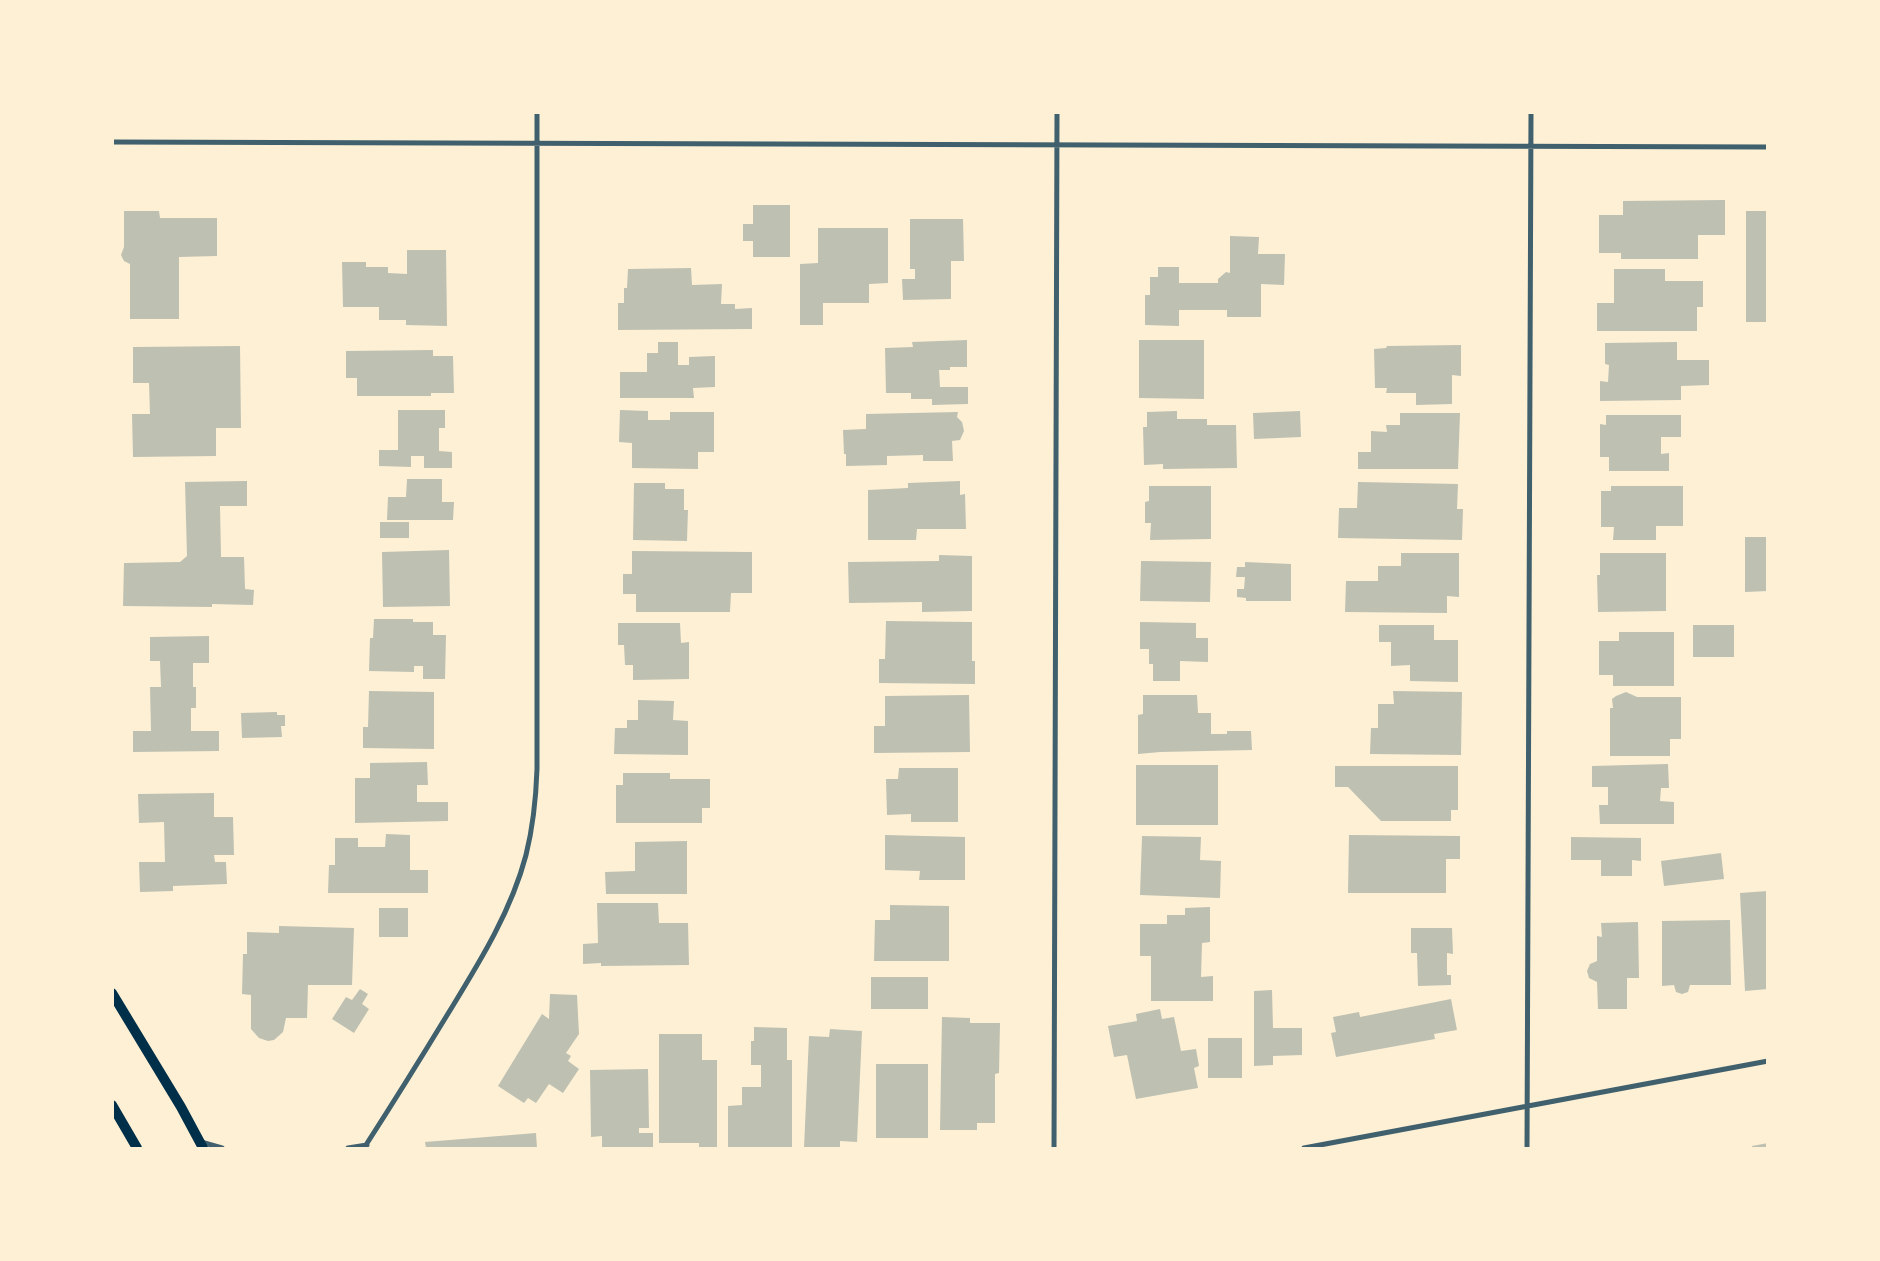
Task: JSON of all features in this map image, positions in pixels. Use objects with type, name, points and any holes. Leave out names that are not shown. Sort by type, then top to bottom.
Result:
[{"type":"main road","points":[[112,993],[202,1145]]},
{"type":"main road","points":[[112,1105],[137,1148]]},
{"type":"street","points":[[348,1148],[366,1147],[485,953],[510,901],[526,856],[532,825],[537,768],[537,112]]},
{"type":"street","points":[[1054,1148],[1057,112]]},
{"type":"street","points":[[1527,1148],[1531,112]]},
{"type":"street","points":[[112,142],[1768,146]]},
{"type":"street","points":[[1304,1148],[1768,1061]]},
{"type":"street","points":[[202,1145],[222,1148]]},
{"type":"building","points":[[1725,200],[1725,235],[1698,235],[1698,259],[1621,259],[1621,253],[1599,253],[1599,215],[1623,215],[1623,201]]},
{"type":"building","points":[[753,205],[790,205],[790,257],[753,257],[753,241],[743,241],[743,224],[753,224]]},
{"type":"building","points":[[124,211],[159,211],[160,218],[217,218],[217,256],[179,257],[179,319],[130,319],[130,264],[124,261],[121,255],[124,247]]},
{"type":"building","points":[[1746,211],[1768,211],[1768,322],[1746,322]]},
{"type":"building","points":[[910,219],[963,219],[964,261],[951,261],[951,299],[903,300],[902,279],[915,279],[915,269],[910,269]]},
{"type":"building","points":[[818,228],[888,228],[888,283],[869,284],[869,303],[823,303],[823,325],[800,325],[800,264],[818,263]]},
{"type":"building","points":[[1230,236],[1259,237],[1258,254],[1285,254],[1284,285],[1261,284],[1261,317],[1227,317],[1227,310],[1179,310],[1179,326],[1145,325],[1145,295],[1150,295],[1150,277],[1158,277],[1158,267],[1179,267],[1179,283],[1218,283],[1218,279],[1226,272],[1230,273]]},
{"type":"building","points":[[407,250],[446,250],[447,326],[406,325],[406,320],[379,320],[379,307],[343,307],[342,262],[366,262],[366,267],[388,267],[388,273],[407,274]]},
{"type":"building","points":[[691,268],[692,285],[722,284],[721,304],[735,304],[735,309],[752,308],[752,329],[618,330],[618,303],[624,303],[624,288],[627,288],[628,269]]},
{"type":"building","points":[[1614,269],[1665,269],[1665,281],[1703,281],[1703,307],[1697,307],[1697,331],[1597,331],[1597,303],[1614,303]]},
{"type":"building","points":[[967,340],[967,367],[950,367],[950,370],[939,370],[940,387],[968,387],[968,404],[932,405],[932,399],[911,399],[911,393],[886,393],[885,348],[913,347],[912,342]]},
{"type":"building","points":[[1139,340],[1204,340],[1204,399],[1139,398]]},
{"type":"building","points":[[658,342],[678,342],[678,365],[689,365],[689,357],[715,356],[715,387],[693,388],[694,398],[620,398],[620,372],[647,372],[647,353],[658,353]]},
{"type":"building","points":[[1677,342],[1677,360],[1709,360],[1709,385],[1681,386],[1681,400],[1600,401],[1600,381],[1608,382],[1609,365],[1605,364],[1605,343]]},
{"type":"building","points":[[1461,345],[1461,376],[1452,375],[1452,404],[1416,405],[1416,393],[1386,393],[1387,388],[1375,388],[1374,349],[1386,348],[1387,346]]},
{"type":"building","points":[[240,346],[241,428],[216,428],[216,456],[133,457],[132,414],[150,414],[149,383],[133,383],[133,347]]},
{"type":"building","points":[[433,350],[433,356],[453,356],[454,393],[431,393],[431,396],[357,396],[357,378],[346,378],[346,351]]},
{"type":"building","points":[[398,410],[445,410],[445,428],[439,428],[439,451],[452,452],[452,468],[424,468],[424,456],[411,456],[411,467],[379,466],[379,450],[398,450]]},
{"type":"building","points":[[620,410],[648,411],[648,420],[670,420],[670,412],[714,412],[714,452],[698,452],[698,469],[632,468],[632,443],[619,442]]},
{"type":"building","points":[[1177,411],[1177,419],[1207,419],[1207,425],[1236,425],[1237,468],[1163,469],[1163,464],[1144,465],[1143,427],[1147,427],[1147,412]]},
{"type":"building","points":[[1300,411],[1301,437],[1254,439],[1253,413]]},
{"type":"building","points":[[958,412],[957,417],[962,422],[964,431],[960,440],[952,441],[953,461],[923,461],[923,455],[887,456],[887,465],[846,466],[843,430],[866,429],[866,414]]},
{"type":"building","points":[[1400,413],[1460,413],[1458,469],[1358,469],[1358,452],[1371,452],[1371,431],[1387,432],[1386,425],[1400,425]]},
{"type":"building","points":[[1606,415],[1681,415],[1681,437],[1661,437],[1661,454],[1669,453],[1669,471],[1609,471],[1609,457],[1600,457],[1600,424],[1606,425]]},
{"type":"building","points":[[407,479],[442,479],[442,502],[454,502],[453,520],[387,520],[388,497],[406,497]]},
{"type":"building","points":[[247,481],[247,506],[220,506],[221,557],[244,557],[245,589],[254,590],[253,605],[212,604],[212,607],[123,606],[124,563],[180,562],[187,556],[185,482]]},
{"type":"building","points":[[960,481],[960,495],[965,494],[966,529],[917,529],[916,540],[868,540],[868,490],[908,488],[908,483]]},
{"type":"building","points":[[1358,482],[1458,484],[1457,509],[1463,509],[1462,540],[1338,538],[1339,508],[1357,508]]},
{"type":"building","points":[[634,483],[665,483],[665,489],[684,489],[684,510],[688,510],[687,541],[633,540]]},
{"type":"building","points":[[1149,486],[1211,486],[1211,539],[1150,540],[1151,523],[1145,523],[1145,502],[1149,501]]},
{"type":"building","points":[[1611,486],[1683,486],[1683,526],[1656,526],[1656,540],[1613,540],[1614,527],[1601,527],[1601,491],[1611,491]]},
{"type":"building","points":[[380,522],[409,522],[409,538],[380,538]]},
{"type":"building","points":[[1745,537],[1768,537],[1768,591],[1745,592]]},
{"type":"building","points":[[449,550],[450,606],[383,607],[382,552]]},
{"type":"building","points":[[632,551],[752,552],[752,593],[731,593],[730,612],[636,612],[636,594],[623,594],[623,574],[632,574]]},
{"type":"building","points":[[1401,553],[1459,553],[1459,597],[1447,596],[1447,613],[1345,612],[1346,581],[1378,581],[1378,566],[1401,566]]},
{"type":"building","points":[[1600,553],[1666,553],[1666,611],[1598,612],[1597,575],[1600,575]]},
{"type":"building","points":[[939,555],[972,556],[972,611],[922,612],[922,602],[849,603],[848,562],[939,561]]},
{"type":"building","points":[[1141,561],[1211,562],[1210,602],[1140,601]]},
{"type":"building","points":[[1245,562],[1291,564],[1291,601],[1246,601],[1246,598],[1237,597],[1237,589],[1244,589],[1245,577],[1236,577],[1237,567],[1245,567]]},
{"type":"building","points":[[374,619],[413,619],[413,622],[433,622],[433,635],[446,635],[445,679],[423,679],[423,666],[414,666],[414,672],[369,671],[370,638],[373,638]]},
{"type":"building","points":[[886,621],[972,622],[972,661],[975,661],[975,684],[879,683],[879,659],[885,659]]},
{"type":"building","points":[[1140,622],[1196,623],[1196,638],[1208,638],[1208,662],[1180,661],[1180,681],[1153,681],[1153,664],[1149,664],[1149,649],[1140,649]]},
{"type":"building","points":[[618,623],[680,623],[681,643],[689,642],[689,679],[633,680],[633,665],[625,665],[624,645],[618,645]]},
{"type":"building","points":[[1379,625],[1434,625],[1434,640],[1458,640],[1458,682],[1410,681],[1410,665],[1391,666],[1391,642],[1379,642]]},
{"type":"building","points":[[1693,625],[1734,625],[1734,657],[1693,657]]},
{"type":"building","points":[[1619,632],[1674,632],[1674,686],[1613,686],[1613,675],[1599,675],[1599,641],[1619,641]]},
{"type":"building","points":[[209,636],[209,663],[193,663],[193,687],[196,687],[196,708],[191,708],[191,731],[219,731],[219,751],[133,752],[133,731],[151,731],[150,687],[161,687],[160,661],[150,661],[150,637]]},
{"type":"building","points":[[369,691],[434,692],[434,749],[363,748],[363,727],[368,727]]},
{"type":"building","points":[[1393,691],[1462,692],[1461,755],[1370,754],[1371,728],[1378,728],[1378,704],[1394,704]]},
{"type":"building","points":[[1626,692],[1637,697],[1681,697],[1681,739],[1670,739],[1670,756],[1610,756],[1610,708],[1613,708],[1612,699]]},
{"type":"building","points":[[969,695],[970,752],[874,753],[874,726],[885,726],[885,696]]},
{"type":"building","points":[[1143,695],[1197,695],[1198,713],[1211,713],[1211,734],[1227,734],[1227,731],[1251,731],[1252,750],[1138,754],[1138,715],[1143,714]]},
{"type":"building","points":[[638,700],[674,701],[673,720],[688,721],[688,755],[614,754],[615,728],[627,728],[627,720],[638,720]]},
{"type":"building","points":[[277,712],[277,715],[285,715],[285,726],[281,726],[282,737],[242,738],[241,713]]},
{"type":"building","points":[[427,762],[428,785],[417,785],[417,802],[448,802],[448,821],[355,823],[355,778],[370,778],[370,763]]},
{"type":"building","points":[[1668,764],[1669,788],[1661,788],[1660,801],[1674,802],[1674,824],[1600,824],[1599,805],[1608,805],[1608,787],[1592,787],[1592,766]]},
{"type":"building","points":[[1136,765],[1218,765],[1218,825],[1136,825]]},
{"type":"building","points":[[1335,766],[1458,766],[1458,810],[1451,810],[1451,821],[1381,821],[1348,787],[1335,787]]},
{"type":"building","points":[[899,768],[958,768],[958,822],[911,822],[911,814],[887,815],[886,779],[898,779]]},
{"type":"building","points":[[623,773],[670,773],[670,779],[710,779],[710,808],[702,808],[702,823],[616,823],[616,785],[623,785]]},
{"type":"building","points":[[214,793],[214,817],[233,817],[234,855],[214,855],[215,862],[226,862],[227,884],[173,886],[173,891],[140,892],[139,862],[165,862],[164,822],[139,823],[138,794]]},
{"type":"building","points":[[386,834],[410,835],[410,870],[428,870],[428,893],[328,893],[329,865],[335,865],[335,838],[358,838],[358,847],[385,847]]},
{"type":"building","points":[[885,835],[965,837],[965,880],[919,880],[920,871],[885,870]]},
{"type":"building","points":[[1349,835],[1460,836],[1460,859],[1446,859],[1446,893],[1348,893]]},
{"type":"building","points":[[1142,836],[1201,837],[1200,860],[1221,861],[1220,898],[1140,895]]},
{"type":"building","points":[[1571,837],[1641,838],[1641,861],[1632,860],[1632,876],[1601,876],[1601,860],[1571,860]]},
{"type":"building","points":[[687,841],[687,894],[606,894],[605,872],[635,871],[635,842]]},
{"type":"building","points":[[1721,853],[1724,879],[1664,886],[1661,861]]},
{"type":"building","points":[[1768,891],[1768,989],[1745,991],[1740,893]]},
{"type":"building","points":[[597,903],[658,903],[659,923],[688,923],[689,965],[601,966],[601,963],[583,964],[583,944],[598,943]]},
{"type":"building","points":[[890,905],[949,906],[949,961],[874,961],[875,920],[890,920]]},
{"type":"building","points":[[1210,907],[1210,942],[1202,943],[1201,977],[1213,976],[1213,1001],[1151,1001],[1151,956],[1140,956],[1140,924],[1167,924],[1167,915],[1185,915],[1185,908]]},
{"type":"building","points":[[379,908],[408,908],[408,937],[379,937]]},
{"type":"building","points":[[1730,920],[1731,985],[1690,985],[1688,992],[1682,994],[1676,992],[1674,985],[1662,986],[1662,921]]},
{"type":"building","points":[[1638,922],[1639,978],[1627,978],[1627,1009],[1598,1009],[1597,982],[1589,978],[1587,971],[1590,964],[1597,961],[1597,936],[1602,937],[1601,923]]},
{"type":"building","points":[[279,926],[354,928],[352,985],[308,985],[307,1018],[286,1018],[283,1032],[274,1040],[268,1041],[259,1038],[251,1029],[251,995],[242,994],[243,954],[247,954],[247,932],[279,933]]},
{"type":"building","points":[[1411,928],[1452,928],[1453,954],[1447,953],[1447,975],[1451,975],[1451,985],[1418,986],[1417,953],[1411,953]]},
{"type":"building","points":[[871,977],[928,977],[928,1009],[871,1009]]},
{"type":"building","points":[[360,989],[368,994],[362,1004],[369,1009],[354,1033],[332,1019],[346,997],[352,1000]]},
{"type":"building","points":[[1272,990],[1273,1028],[1302,1028],[1302,1055],[1273,1056],[1273,1065],[1254,1066],[1254,991]]},
{"type":"building","points":[[550,994],[577,995],[579,1034],[566,1053],[571,1056],[568,1061],[579,1069],[563,1093],[549,1084],[536,1103],[528,1098],[524,1103],[498,1086],[542,1014],[549,1019]]},
{"type":"building","points":[[1451,999],[1457,1030],[1434,1034],[1435,1039],[1336,1057],[1331,1033],[1336,1032],[1333,1017],[1359,1012],[1360,1017]]},
{"type":"building","points":[[1160,1009],[1162,1019],[1174,1017],[1181,1051],[1196,1049],[1199,1066],[1194,1068],[1198,1088],[1136,1099],[1127,1055],[1114,1057],[1108,1026],[1137,1021],[1136,1014]]},
{"type":"building","points":[[942,1017],[970,1018],[970,1023],[1000,1023],[999,1073],[995,1074],[995,1123],[977,1123],[977,1130],[940,1130]]},
{"type":"building","points":[[754,1027],[787,1028],[787,1060],[792,1060],[792,1148],[728,1148],[728,1106],[742,1105],[742,1087],[761,1087],[761,1065],[751,1065],[751,1041],[754,1041]]},
{"type":"building","points":[[830,1029],[862,1031],[857,1142],[840,1141],[840,1148],[804,1148],[809,1036],[829,1037]]},
{"type":"building","points":[[659,1034],[702,1034],[702,1060],[717,1060],[717,1148],[699,1148],[699,1143],[659,1143]]},
{"type":"building","points":[[1208,1038],[1242,1038],[1242,1078],[1208,1078]]},
{"type":"building","points":[[876,1064],[928,1064],[928,1138],[876,1138]]},
{"type":"building","points":[[648,1069],[649,1128],[639,1128],[639,1133],[653,1133],[653,1148],[602,1148],[602,1136],[591,1137],[590,1070]]},
{"type":"building","points":[[536,1133],[537,1148],[426,1148],[425,1142]]},
{"type":"building","points":[[1768,1143],[1768,1148],[1752,1148],[1752,1146]]}]
